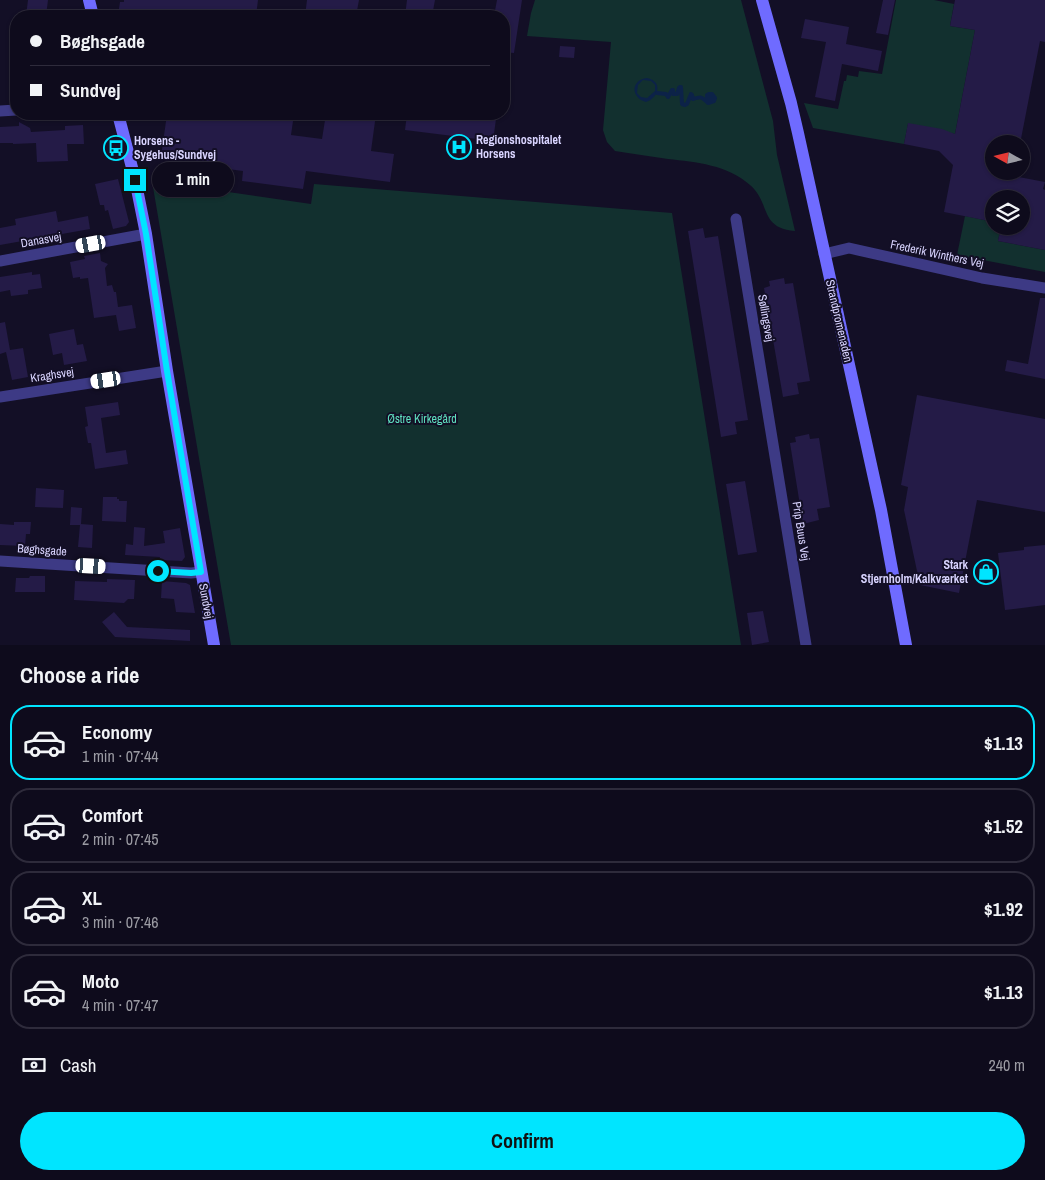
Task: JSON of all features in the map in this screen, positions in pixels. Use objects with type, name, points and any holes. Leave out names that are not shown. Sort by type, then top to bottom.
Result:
[{"type":"street","name":"Strandpromenaden","points":[[762,0],[791,103],[881,510],[906,645]]},
{"type":"street","name":"Sundvej","points":[[120,120],[146,234],[167,371],[214,645]]},
{"type":"street","name":"Søllingsvej","points":[[736,219],[770,421]]},
{"type":"street","name":"Danasvej","points":[[0,261],[146,234]]},
{"type":"street","name":"Frederik Winthers Vej","points":[[824,254],[849,248],[982,278],[1045,288]]},
{"type":"street","name":"Kraghsvej","points":[[0,397],[167,371]]},
{"type":"street","name":"Prip Buus Vej","points":[[770,421],[806,645]]},
{"type":"street","name":"Bøghsgade","points":[[0,561],[191,573],[201,572]]},
{"type":"green space","points":[[535,0],[741,0],[773,121],[777,155],[795,231],[784,229],[770,220],[756,192],[750,185],[732,173],[700,163],[615,151],[607,142],[603,130],[611,42],[527,36]]},
{"type":"green space","points":[[896,0],[934,0],[954,4],[950,26],[975,30],[955,134],[908,124],[904,144],[813,128],[804,103],[838,109],[847,75],[858,77],[859,71],[882,74]]},
{"type":"green space","name":"Østre Kirkegård","points":[[152,181],[311,204],[314,184],[672,213],[741,645],[231,645]]},
{"type":"green space","points":[[965,216],[985,220],[985,235],[999,235],[998,241],[1045,250],[1045,272],[957,255]]},
{"type":"water","points":[[647,78],[652,80],[657,86],[654,97],[646,102],[637,97],[634,89],[641,79]],"holes":[[[643,80],[651,81],[655,85],[655,91],[647,98],[641,97],[637,93],[638,85]]]},
{"type":"building","points":[[28,0],[48,0],[47,10],[27,10]]},
{"type":"building","points":[[124,0],[258,0],[257,10],[119,10],[120,2],[124,2]]},
{"type":"building","points":[[307,0],[359,0],[357,10],[306,10]]},
{"type":"building","points":[[407,0],[435,0],[433,10],[406,10]]},
{"type":"building","points":[[497,0],[522,0],[514,53],[510,53],[510,10],[495,10]]},
{"type":"building","points":[[883,0],[895,0],[888,35],[876,33]]},
{"type":"building","points":[[955,0],[1045,0],[1045,42],[1040,41],[1022,135],[985,135],[985,180],[1030,179],[1045,182],[1043,189],[1045,190],[1045,250],[998,241],[999,235],[1030,235],[1030,190],[985,190],[985,220],[944,212],[953,165],[939,151],[904,144],[908,123],[942,129],[955,134],[975,30],[950,26]]},
{"type":"building","points":[[805,19],[849,27],[846,44],[882,51],[878,71],[842,64],[835,101],[815,97],[826,42],[801,38]]},
{"type":"building","points":[[560,46],[575,47],[574,58],[559,57]]},
{"type":"building","points":[[166,120],[293,120],[291,135],[322,139],[325,120],[375,120],[371,151],[394,154],[390,182],[306,171],[303,189],[242,181],[243,171],[205,166],[206,163],[161,157]]},
{"type":"building","points":[[406,120],[496,120],[493,141],[405,130]]},
{"type":"building","points":[[19,122],[30,128],[31,132],[65,130],[65,126],[83,125],[84,144],[67,144],[68,161],[37,162],[36,143],[0,143],[0,127],[19,126]]},
{"type":"building","points":[[118,179],[129,222],[126,226],[113,229],[108,210],[105,211],[104,205],[100,205],[95,184]]},
{"type":"building","points":[[56,211],[58,222],[88,216],[90,229],[0,245],[0,228],[16,225],[15,219]]},
{"type":"building","points":[[703,228],[705,238],[718,236],[748,420],[735,422],[737,434],[721,437],[688,231]]},
{"type":"building","points":[[100,253],[101,261],[108,264],[105,268],[107,286],[112,285],[114,292],[116,292],[118,307],[132,305],[136,328],[119,331],[116,315],[94,318],[88,278],[73,278],[70,262],[85,259],[84,256]]},
{"type":"building","points":[[32,272],[32,275],[40,274],[42,288],[28,290],[28,294],[11,296],[10,290],[0,292],[0,277]]},
{"type":"building","points":[[784,278],[785,284],[793,283],[810,381],[797,383],[799,394],[783,397],[764,288],[770,286],[769,281]]},
{"type":"building","points":[[1040,298],[1045,298],[1045,379],[1005,371],[1007,360],[1028,364]]},
{"type":"building","points":[[5,322],[10,350],[23,348],[28,377],[12,380],[6,352],[0,354],[0,323]]},
{"type":"building","points":[[74,329],[77,345],[83,344],[87,361],[64,365],[62,353],[53,355],[49,334]]},
{"type":"building","points":[[917,395],[1045,419],[1045,512],[977,500],[959,593],[920,585],[904,510],[908,487],[901,485]]},
{"type":"building","points":[[118,402],[120,415],[101,418],[106,453],[126,450],[128,464],[95,469],[91,443],[88,443],[85,427],[88,426],[85,407]]},
{"type":"building","points":[[809,434],[810,439],[819,438],[830,507],[817,509],[819,520],[803,524],[790,443],[796,442],[795,437]]},
{"type":"building","points":[[745,481],[757,552],[738,555],[726,484]]},
{"type":"building","points":[[36,488],[64,490],[63,508],[35,507]]},
{"type":"building","points":[[103,497],[117,497],[119,501],[127,501],[126,522],[102,521]]},
{"type":"building","points":[[71,507],[82,508],[81,524],[93,525],[92,548],[78,547],[80,525],[70,525]]},
{"type":"building","points":[[14,522],[31,522],[30,534],[26,534],[25,546],[0,545],[0,524],[14,525]]},
{"type":"building","points":[[134,527],[145,528],[144,546],[165,543],[163,531],[180,528],[185,557],[182,561],[159,560],[160,557],[125,555],[126,544],[133,545]]},
{"type":"building","points":[[1045,545],[1045,605],[1005,610],[998,553],[1024,550],[1024,547]]},
{"type":"building","points":[[30,576],[45,576],[45,592],[15,592],[16,578],[29,578]]},
{"type":"building","points":[[107,579],[135,580],[134,599],[128,599],[124,603],[74,600],[75,581],[107,582]]},
{"type":"building","points":[[162,581],[190,585],[195,613],[176,612],[174,599],[161,598]]},
{"type":"building","points":[[763,611],[769,642],[752,645],[747,613]]},
{"type":"building","points":[[114,612],[127,627],[190,630],[190,641],[115,637],[102,622]]},
{"type":"waterway","points":[[657,93],[666,94],[668,97],[672,90],[673,94],[677,94],[681,87],[682,104],[685,105],[691,94],[693,99],[702,98],[708,103],[714,101],[715,98],[712,94],[707,95],[707,100],[711,100],[712,96],[711,95],[709,97],[711,98]]},
{"type":"place","name":"Regionshospitalet Horsens","points":[[459,147]]},
{"type":"place","name":"Horsens - Sygehus/Sundvej","points":[[116,148]]},
{"type":"place","name":"Stark Stjernholm/Kalkværket","points":[[986,572]]},
{"type":"route","points":[[135,180],[146,234],[201,572],[158,571]]}]
